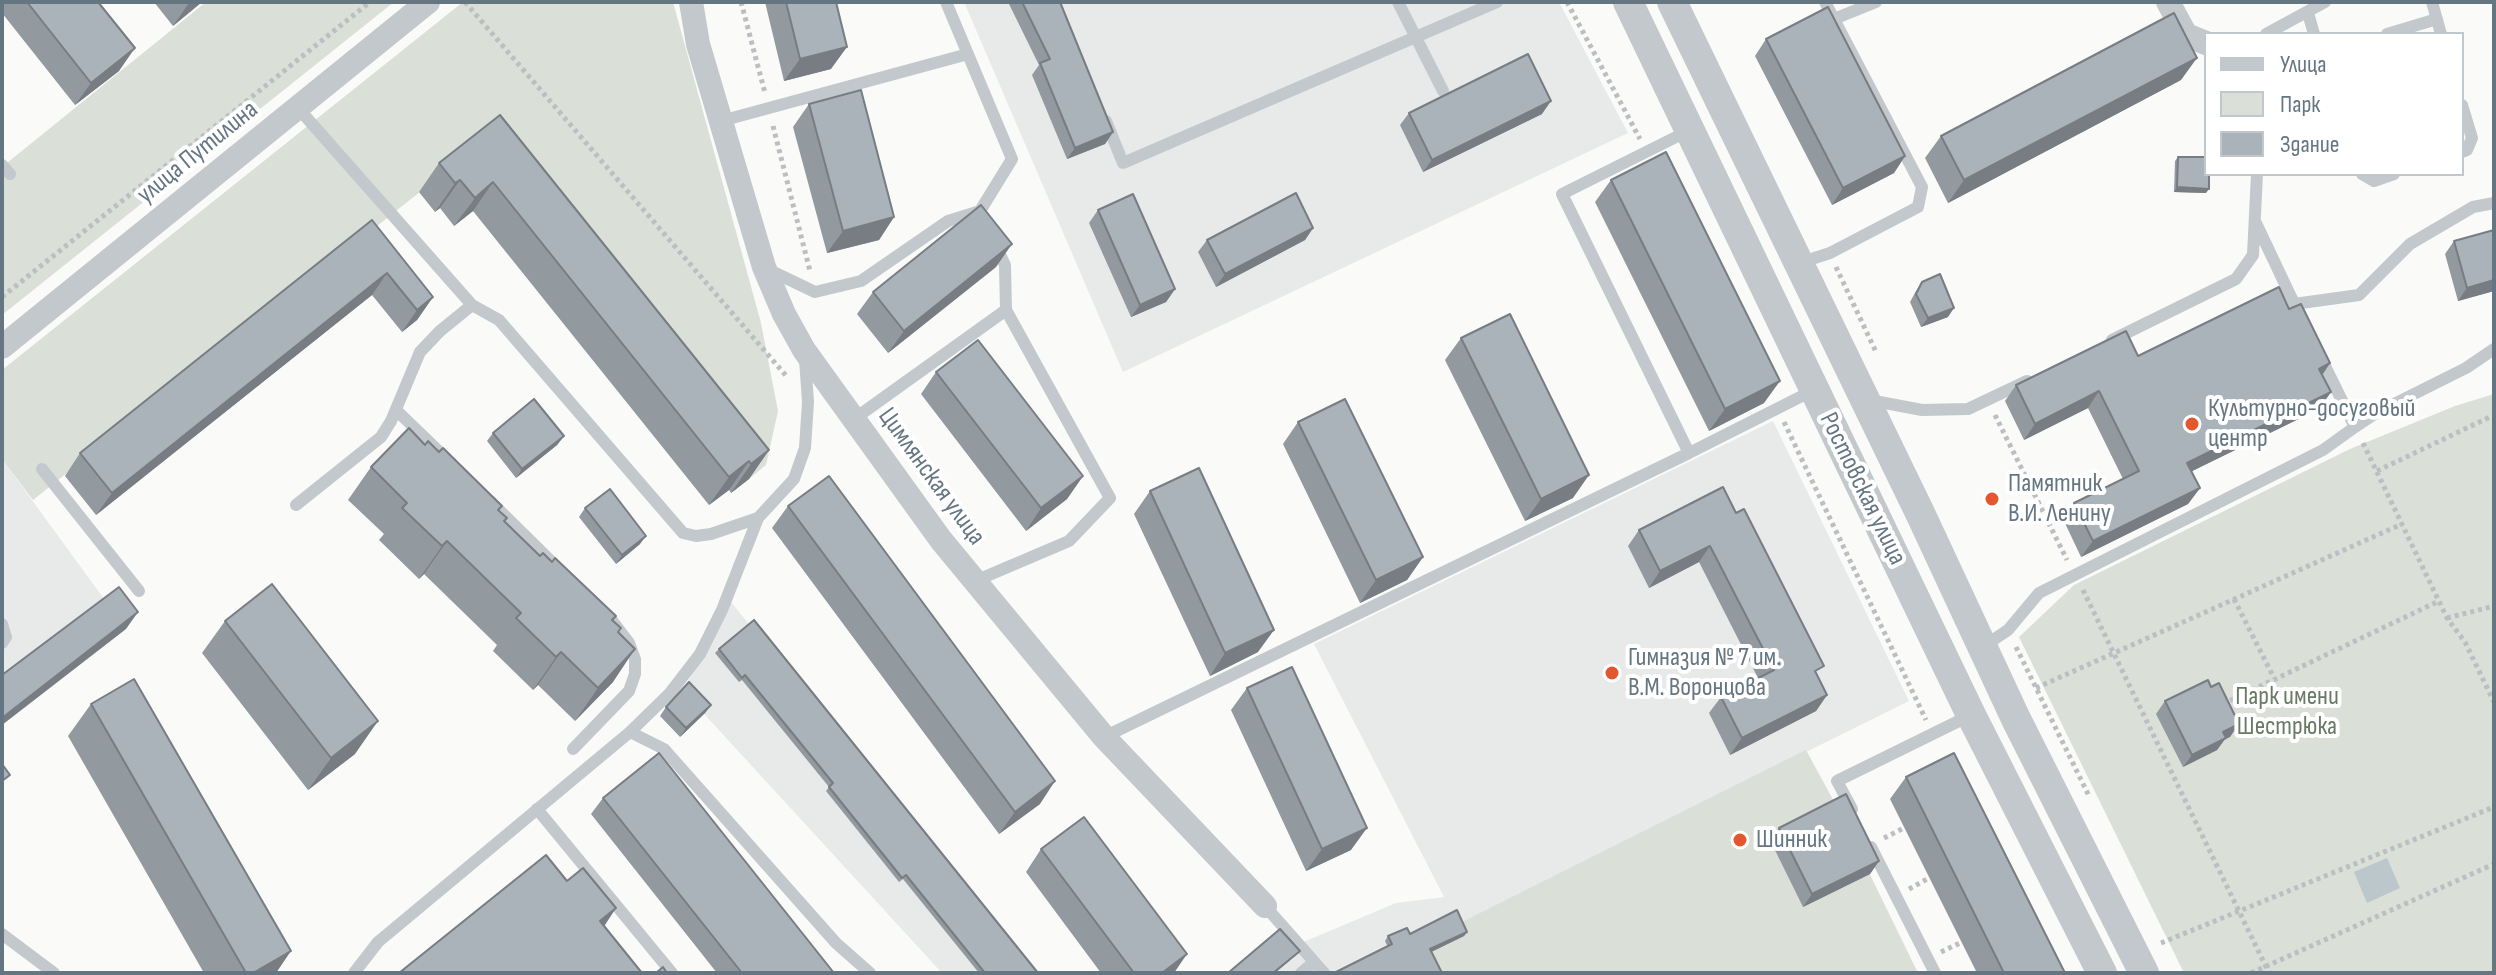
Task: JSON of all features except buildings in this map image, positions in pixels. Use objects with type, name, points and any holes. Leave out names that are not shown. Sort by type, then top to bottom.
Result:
[{"type":"street","name":"улица Путилина","points":[[2,347],[428,2]]},
{"type":"street","name":"Цимлянская улица","points":[[691,2],[698,44],[764,267],[804,350],[941,540],[1104,737],[1265,906]]},
{"type":"street","name":"Ростовская улица","points":[[1628,2],[1971,715],[2102,973]]},
{"type":"street","name":"Ростовская улица","points":[[1672,2],[1982,647],[2144,973]]},
{"type":"street","points":[[2168,2],[2186,35],[2204,42]]},
{"type":"lane","points":[[764,267],[815,292],[861,281],[948,221],[980,211],[1012,159],[946,2]]},
{"type":"lane","points":[[1398,2],[1443,91]]},
{"type":"lane","points":[[1100,108],[1123,163],[1497,2]]},
{"type":"lane","points":[[1799,263],[1830,253],[1918,207],[1922,187],[1825,2]]},
{"type":"lane","points":[[1834,19],[1876,2]]},
{"type":"lane","points":[[2270,32],[2325,2]]},
{"type":"lane","points":[[2432,2],[2440,32]]},
{"type":"lane","points":[[2308,13],[2313,32]]},
{"type":"lane","points":[[2394,32],[2437,19]]},
{"type":"lane","points":[[721,121],[968,54]]},
{"type":"lane","points":[[298,108],[472,305],[499,320],[683,533],[696,536],[711,534],[758,518]]},
{"type":"lane","points":[[2464,112],[2472,138],[2464,151]]},
{"type":"lane","points":[[1689,453],[1562,194],[1690,130]]},
{"type":"lane","points":[[2098,346],[2236,279],[2253,255],[2257,176]]},
{"type":"lane","points":[[2365,176],[2374,181],[2388,176]]},
{"type":"lane","points":[[2294,304],[2359,295],[2410,244],[2473,207],[2494,203]]},
{"type":"lane","points":[[975,581],[1069,541],[1110,498],[1006,310],[1005,265],[980,211]]},
{"type":"lane","points":[[2256,223],[2307,331]]},
{"type":"lane","points":[[296,505],[374,443],[396,410],[420,352],[472,305]]},
{"type":"lane","points":[[854,419],[1006,310]]},
{"type":"lane","points":[[2314,345],[2355,427]]},
{"type":"lane","points":[[1982,647],[2008,630],[2039,593],[2323,450],[2376,413],[2466,368],[2494,349]]},
{"type":"lane","points":[[354,973],[378,942],[630,732],[670,693],[700,654],[722,610],[758,518],[794,479],[805,448],[808,402],[804,350]]},
{"type":"lane","points":[[1865,400],[1922,410],[1968,409],[2042,373]]},
{"type":"lane","points":[[1104,737],[1814,390]]},
{"type":"lane","points":[[396,410],[462,474]]},
{"type":"lane","points":[[42,469],[139,591]]},
{"type":"lane","points":[[485,496],[574,583]]},
{"type":"lane","points":[[573,749],[629,691],[635,674],[635,659],[629,643],[618,626],[596,604]]},
{"type":"lane","points":[[2,624],[6,637],[2,643]]},
{"type":"lane","points":[[1857,820],[1837,781],[1971,715]]},
{"type":"lane","points":[[630,732],[664,749],[836,943],[870,973]]},
{"type":"lane","points":[[537,809],[672,973]]},
{"type":"lane","points":[[1863,833],[1935,973]]},
{"type":"lane","points":[[1265,906],[1324,973]]},
{"type":"lane","points":[[2,934],[54,973]]},
{"type":"lane","points":[[1301,973],[1314,962]]},
{"type":"path","points":[[2,297],[370,2]]},
{"type":"path","points":[[465,2],[808,402]]},
{"type":"path","points":[[741,2],[815,292]]},
{"type":"path","points":[[1567,2],[1646,150]]},
{"type":"path","points":[[1987,400],[2115,653],[2269,973]]},
{"type":"path","points":[[1778,409],[1847,548],[1933,734]]},
{"type":"path","points":[[2377,471],[2494,415]]},
{"type":"path","points":[[2355,427],[2447,618],[2465,642],[2494,702]]},
{"type":"path","points":[[2036,688],[2402,524]]},
{"type":"path","points":[[2234,599],[2274,678]]},
{"type":"path","points":[[2222,704],[2439,601]]},
{"type":"path","points":[[2447,618],[2494,606]]},
{"type":"path","points":[[2161,943],[2494,807]]},
{"type":"path","points":[[2251,973],[2494,864]]},
{"type":"shaded area","points":[[964,2],[1559,2],[1628,133],[1123,372]]},
{"type":"shaded area","name":"Гимназия № 7 им. В.М. Воронцова","points":[[1773,421],[1909,701],[1459,924],[1464,936],[1436,973],[1230,973],[1396,903],[1444,897],[1314,644]]},
{"type":"shaded area","points":[[2,459],[126,629],[2,725]]},
{"type":"shaded area","points":[[731,602],[1032,973],[942,973],[683,691]]},
{"type":"shaded area","points":[[2387,858],[2400,888],[2367,903],[2354,872]]},
{"type":"green space","points":[[206,2],[394,2],[2,315],[2,167]]},
{"type":"green space","points":[[463,2],[673,2],[761,323],[778,411],[766,465],[749,479],[480,144],[33,500],[2,459],[2,370]]},
{"type":"green space","name":"Парк имени Шестрюка","points":[[2494,394],[2494,973],[2184,973],[2019,637],[2074,585],[2350,449],[2455,406]]},
{"type":"green space","name":"Шинник","points":[[1806,750],[1918,973],[1436,973],[1427,954],[1463,936],[1458,924]]},
{"type":"place","name":"Культурно-досуговый центр","points":[[2192,424]]},
{"type":"place","name":"Памятник В.И. Ленину","points":[[1992,499]]},
{"type":"place","name":"Гимназия № 7 им. В.М. Воронцова","points":[[1612,673]]},
{"type":"place","name":"Шинник","points":[[1740,840]]}]
